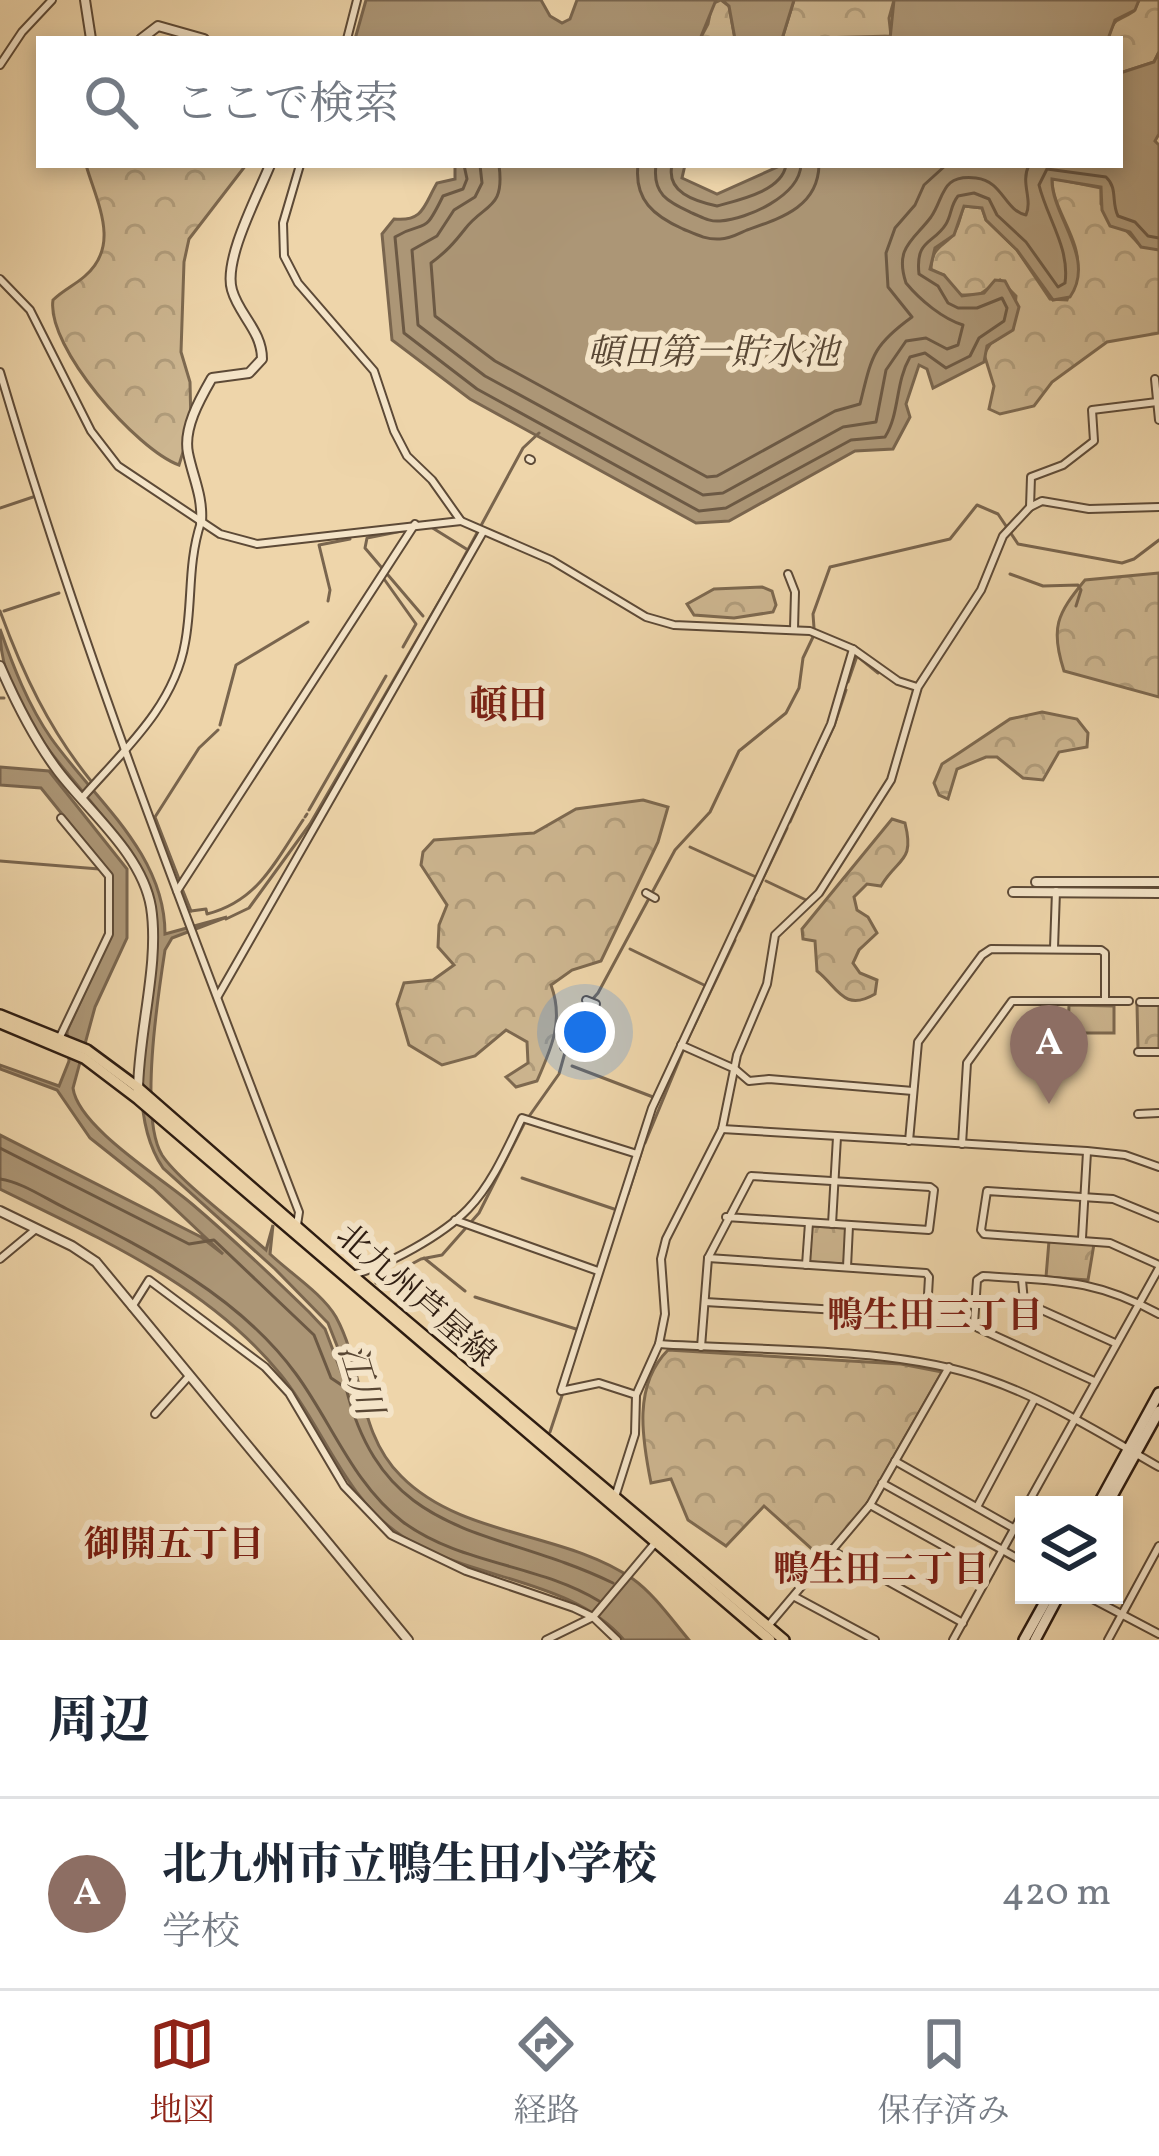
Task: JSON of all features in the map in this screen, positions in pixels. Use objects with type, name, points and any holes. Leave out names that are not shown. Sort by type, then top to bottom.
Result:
[{"type":"main road","name":"北九州芦屋線","points":[[0,1019],[85,1054],[138,1093],[767,1633]]},
{"type":"main road","name":"北九州芦屋線","points":[[295,1229],[655,1543],[767,1633],[784,1640]]},
{"type":"main road","points":[[1111,1496],[1159,1393]]},
{"type":"main road","points":[[1104,1496],[1159,1411]]},
{"type":"main road","points":[[1024,1640],[1044,1604]]},
{"type":"main road","points":[[1035,1640],[1054,1604]]},
{"type":"street","points":[[0,65],[52,0]]},
{"type":"street","points":[[85,0],[91,36]]},
{"type":"street","points":[[348,36],[357,0]]},
{"type":"street","points":[[145,36],[158,26],[193,36]]},
{"type":"street","points":[[82,799],[152,719],[181,662],[190,555],[202,502],[187,435],[212,378],[249,373],[262,358],[259,338],[232,293],[230,277],[237,246],[269,168]]},
{"type":"street","points":[[299,168],[283,223],[284,256],[298,283],[374,371],[407,456],[432,480],[461,521],[551,560],[646,617],[674,625],[794,630],[824,636],[853,649],[898,681],[918,687]]},
{"type":"street","points":[[0,279],[30,310],[91,431],[118,466],[200,522],[242,543],[256,544],[461,521]]},
{"type":"street","points":[[0,372],[124,750],[299,1212],[295,1229]]},
{"type":"street","points":[[1155,379],[1159,420]]},
{"type":"street","points":[[1030,507],[1031,477],[1063,465],[1094,441],[1092,410],[1157,402]]},
{"type":"street","points":[[613,1502],[635,1434],[636,1395],[659,1344],[665,1314],[661,1258],[666,1239],[722,1129],[742,1038],[767,984],[776,935],[819,892],[891,781],[918,687],[981,590],[1004,536],[1030,507],[1042,501],[1089,509],[1159,506]]},
{"type":"street","points":[[177,891],[415,524]]},
{"type":"street","points":[[218,996],[483,532]]},
{"type":"street","points":[[788,574],[795,592],[794,630]]},
{"type":"street","points":[[636,1395],[599,1383],[561,1391],[652,1108],[831,724],[853,649]]},
{"type":"street","points":[[0,666],[30,729],[137,871],[151,907],[138,1093]]},
{"type":"street","points":[[60,1041],[109,934],[109,876],[62,818]]},
{"type":"street","points":[[1036,882],[1159,883]]},
{"type":"street","points":[[1054,949],[1056,891]]},
{"type":"street","points":[[1013,892],[1159,892]]},
{"type":"street","points":[[646,893],[655,898]]},
{"type":"street","points":[[909,1141],[918,1042],[982,955],[991,949],[1101,950],[1105,953],[1105,1001]]},
{"type":"street","points":[[586,1000],[596,1004]]},
{"type":"street","points":[[962,1144],[967,1063],[1012,1001],[1129,1001]]},
{"type":"street","points":[[1140,1002],[1159,1002]]},
{"type":"street","points":[[681,1046],[735,1070],[749,1082],[770,1079],[913,1091]]},
{"type":"street","points":[[1138,1052],[1159,1052]]},
{"type":"street","points":[[1138,1114],[1159,1113]]},
{"type":"street","points":[[352,1275],[391,1262],[469,1208],[499,1165],[521,1118],[637,1154]]},
{"type":"street","points":[[722,1129],[1087,1151],[1125,1155],[1159,1167]]},
{"type":"street","points":[[832,1225],[837,1137]]},
{"type":"street","points":[[1082,1238],[1087,1151]]},
{"type":"street","points":[[701,1347],[707,1258],[726,1217],[751,1176],[934,1190],[929,1230],[726,1217]]},
{"type":"street","points":[[1032,1496],[1159,1266],[1110,1243],[984,1234],[987,1191],[1084,1196],[1126,1203],[1159,1218]]},
{"type":"street","points":[[0,1211],[96,1262],[409,1640]]},
{"type":"street","points":[[455,1220],[598,1271]]},
{"type":"street","points":[[806,1265],[809,1223]]},
{"type":"street","points":[[847,1268],[849,1226]]},
{"type":"street","points":[[0,1259],[36,1229]]},
{"type":"street","points":[[705,1302],[927,1312],[926,1273],[707,1258]]},
{"type":"street","points":[[1022,1279],[1024,1302],[1115,1343]]},
{"type":"street","points":[[132,1307],[149,1280],[265,1367],[289,1393],[344,1486],[391,1535],[466,1571],[592,1617],[617,1640]]},
{"type":"street","points":[[1094,1381],[974,1324],[977,1280],[1090,1284],[1159,1314]]},
{"type":"street","points":[[659,1344],[897,1358],[949,1367],[990,1379],[1159,1467]]},
{"type":"street","points":[[767,1633],[869,1505],[949,1367]]},
{"type":"street","points":[[155,1414],[190,1375]]},
{"type":"street","points":[[977,1507],[1034,1400]]},
{"type":"street","points":[[895,1461],[1015,1528],[953,1640]]},
{"type":"street","points":[[882,1483],[1015,1557]]},
{"type":"street","points":[[869,1505],[990,1572]]},
{"type":"street","points":[[546,1640],[592,1617],[655,1543]]},
{"type":"street","points":[[1108,1640],[1159,1546]]},
{"type":"street","points":[[833,1551],[963,1623]]},
{"type":"street","points":[[1149,1564],[1159,1570]]},
{"type":"street","points":[[795,1597],[875,1640]]},
{"type":"street","points":[[1102,1604],[1159,1634]]},
{"type":"green space","points":[[721,0],[729,6],[734,36],[702,36],[712,4]]},
{"type":"green space","points":[[794,0],[894,0],[891,36],[783,36]]},
{"type":"green space","points":[[1139,0],[1159,0],[1159,52],[1154,62],[1123,72],[1123,36],[1109,36],[1115,22],[1134,11]]},
{"type":"green space","points":[[87,168],[244,168],[189,239],[181,352],[190,382],[191,426],[179,465],[161,456],[119,419],[79,369],[55,320],[53,300],[85,276],[102,251],[100,209]]},
{"type":"green space","points":[[1052,178],[1101,188],[1101,204],[1138,243],[1159,250],[1159,333],[1107,342],[1052,382],[1034,406],[1000,414],[989,409],[994,386],[984,354],[991,343],[1013,329],[1016,296],[1000,280],[979,295],[957,295],[944,275],[931,271],[932,261],[937,249],[954,234],[964,206],[982,208],[986,220],[1017,250],[1050,299],[1067,300],[1078,260]]},
{"type":"green space","points":[[1159,573],[1159,697],[1064,671],[1057,643],[1059,622],[1085,580]]},
{"type":"green space","points":[[762,587],[772,591],[773,612],[734,618],[694,615],[687,604],[714,589]]},
{"type":"green space","points":[[1042,712],[1077,719],[1088,733],[1087,747],[1059,752],[1043,780],[1023,778],[997,757],[986,757],[957,769],[948,799],[939,795],[934,783],[942,764],[1010,719]]},
{"type":"green space","points":[[643,800],[668,807],[658,842],[601,961],[572,970],[551,985],[556,1022],[537,1081],[516,1087],[506,1077],[528,1063],[527,1042],[506,1030],[475,1056],[442,1065],[409,1045],[397,1004],[404,983],[433,980],[454,965],[438,947],[439,925],[447,905],[421,865],[423,852],[434,840],[534,833],[576,809]]},
{"type":"green space","points":[[892,819],[905,823],[906,853],[881,886],[867,884],[854,897],[857,910],[868,917],[877,933],[853,963],[860,973],[877,980],[875,994],[855,1001],[817,971],[815,941],[803,939],[802,929]]},
{"type":"green space","points":[[1137,1004],[1159,1004],[1159,1050],[1138,1050]]},
{"type":"green space","points":[[1069,1005],[1114,1006],[1114,1033],[1068,1033]]},
{"type":"green space","points":[[811,1226],[847,1228],[844,1264],[809,1262]]},
{"type":"green space","points":[[1049,1241],[1094,1244],[1088,1280],[1046,1277]]},
{"type":"green space","points":[[668,1350],[901,1364],[942,1372],[867,1504],[822,1558],[764,1506],[726,1546],[688,1520],[671,1479],[651,1483],[643,1430],[645,1396],[649,1379]]},
{"type":"water","points":[[366,0],[541,0],[550,16],[562,23],[570,19],[577,0],[716,0],[701,36],[356,36]]},
{"type":"water","points":[[722,0],[794,0],[783,36],[734,36],[729,6]]},
{"type":"water","points":[[894,0],[1139,0],[1135,10],[1115,20],[1109,36],[890,36]]},
{"type":"water","name":"頓田第一貯水池","points":[[1159,52],[1159,134],[1155,141],[1159,145],[1159,250],[1141,247],[1130,232],[1110,226],[1102,210],[1101,187],[1052,179],[1078,267],[1070,297],[1053,300],[1017,250],[986,220],[982,208],[964,206],[954,235],[935,248],[930,269],[944,275],[962,296],[984,293],[995,280],[1005,281],[1019,307],[1013,330],[987,346],[984,362],[933,388],[927,369],[919,365],[906,404],[910,417],[893,449],[855,451],[729,521],[696,523],[470,399],[392,340],[382,234],[394,219],[417,215],[437,183],[455,179],[455,168],[684,168],[682,178],[717,194],[775,168],[1123,168],[1123,72],[1154,62]]},
{"type":"water","points":[[0,629],[43,725],[141,853],[162,905],[165,934],[227,917],[172,938],[165,950],[151,1086],[155,1137],[162,1155],[266,1250],[273,1225],[270,1254],[336,1317],[376,1440],[401,1476],[453,1512],[606,1563],[641,1585],[689,1640],[624,1640],[576,1604],[429,1551],[402,1536],[365,1502],[281,1375],[221,1315],[151,1267],[0,1189],[0,1135],[201,1237],[223,1254],[153,1188],[90,1138],[57,1090],[0,1069],[0,1065],[59,1086],[69,1061],[67,1031],[111,935],[112,876],[41,788],[0,785],[0,767],[49,771],[127,869],[127,938],[95,1007],[73,1088],[78,1103],[105,1135],[207,1217],[309,1312],[325,1329],[342,1374],[347,1371],[328,1323],[163,1168],[151,1146],[142,1068],[155,915],[142,876],[121,841],[21,707],[6,670]]},
{"type":"waterway","points":[[226,919],[249,908],[310,824],[523,448],[539,433]]},
{"type":"waterway","points":[[0,508],[33,497]]},
{"type":"waterway","points":[[814,628],[813,614],[830,567],[950,539],[977,505],[998,514],[1018,544],[1122,563],[1159,540]]},
{"type":"waterway","points":[[431,527],[468,550]]},
{"type":"waterway","points":[[382,568],[365,548],[367,538],[407,530]]},
{"type":"waterway","points":[[328,601],[330,590],[319,545],[350,539]]},
{"type":"waterway","points":[[1010,574],[1043,586],[1078,585],[1076,606]]},
{"type":"waterway","points":[[388,575],[423,616]]},
{"type":"waterway","points":[[384,579],[416,624],[403,647]]},
{"type":"waterway","points":[[4,611],[59,593]]},
{"type":"waterway","points":[[0,611],[38,700],[91,781]]},
{"type":"waterway","points":[[220,725],[236,665],[308,622]]},
{"type":"waterway","points":[[376,1283],[421,1259],[442,1255],[479,1213],[525,1122],[559,1074],[574,1020],[598,993],[675,850],[710,812],[739,751],[786,713],[799,688],[803,658],[813,637]]},
{"type":"waterway","points":[[848,682],[857,656],[878,673]]},
{"type":"waterway","points":[[309,810],[386,676]]},
{"type":"waterway","points":[[800,799],[846,690]]},
{"type":"waterway","points":[[179,879],[155,817],[199,748],[218,730]]},
{"type":"waterway","points":[[790,822],[798,804]]},
{"type":"waterway","points":[[191,911],[206,909],[207,914],[240,900],[274,865],[303,820]]},
{"type":"waterway","points":[[756,893],[787,828]]},
{"type":"waterway","points":[[690,847],[756,877]]},
{"type":"waterway","points":[[0,861],[99,869]]},
{"type":"waterway","points":[[766,881],[806,900]]},
{"type":"waterway","points":[[183,891],[191,911]]},
{"type":"waterway","points":[[739,931],[754,899]]},
{"type":"waterway","points":[[686,1043],[735,940]]},
{"type":"waterway","points":[[630,949],[704,985]]},
{"type":"waterway","points":[[645,1143],[683,1051]]},
{"type":"waterway","points":[[572,1066],[653,1097]]},
{"type":"waterway","points":[[628,1194],[642,1150]]},
{"type":"waterway","points":[[522,1178],[614,1209]]},
{"type":"waterway","points":[[424,1258],[465,1291]]},
{"type":"waterway","points":[[475,1297],[576,1329]]},
{"type":"waterway","points":[[550,1432],[593,1302]]},
{"type":"place","name":"北九州市立鴨生田小学校","points":[[1049,1104]]},
{"type":"district","name":"頓田","points":[[508,704]]},
{"type":"district","name":"鴨生田三丁目","points":[[935,1314]]},
{"type":"district","name":"御開五丁目","points":[[174,1543]]},
{"type":"district","name":"鴨生田二丁目","points":[[881,1568]]},
{"type":"water label","name":"江川","points":[[362,1379]]}]
